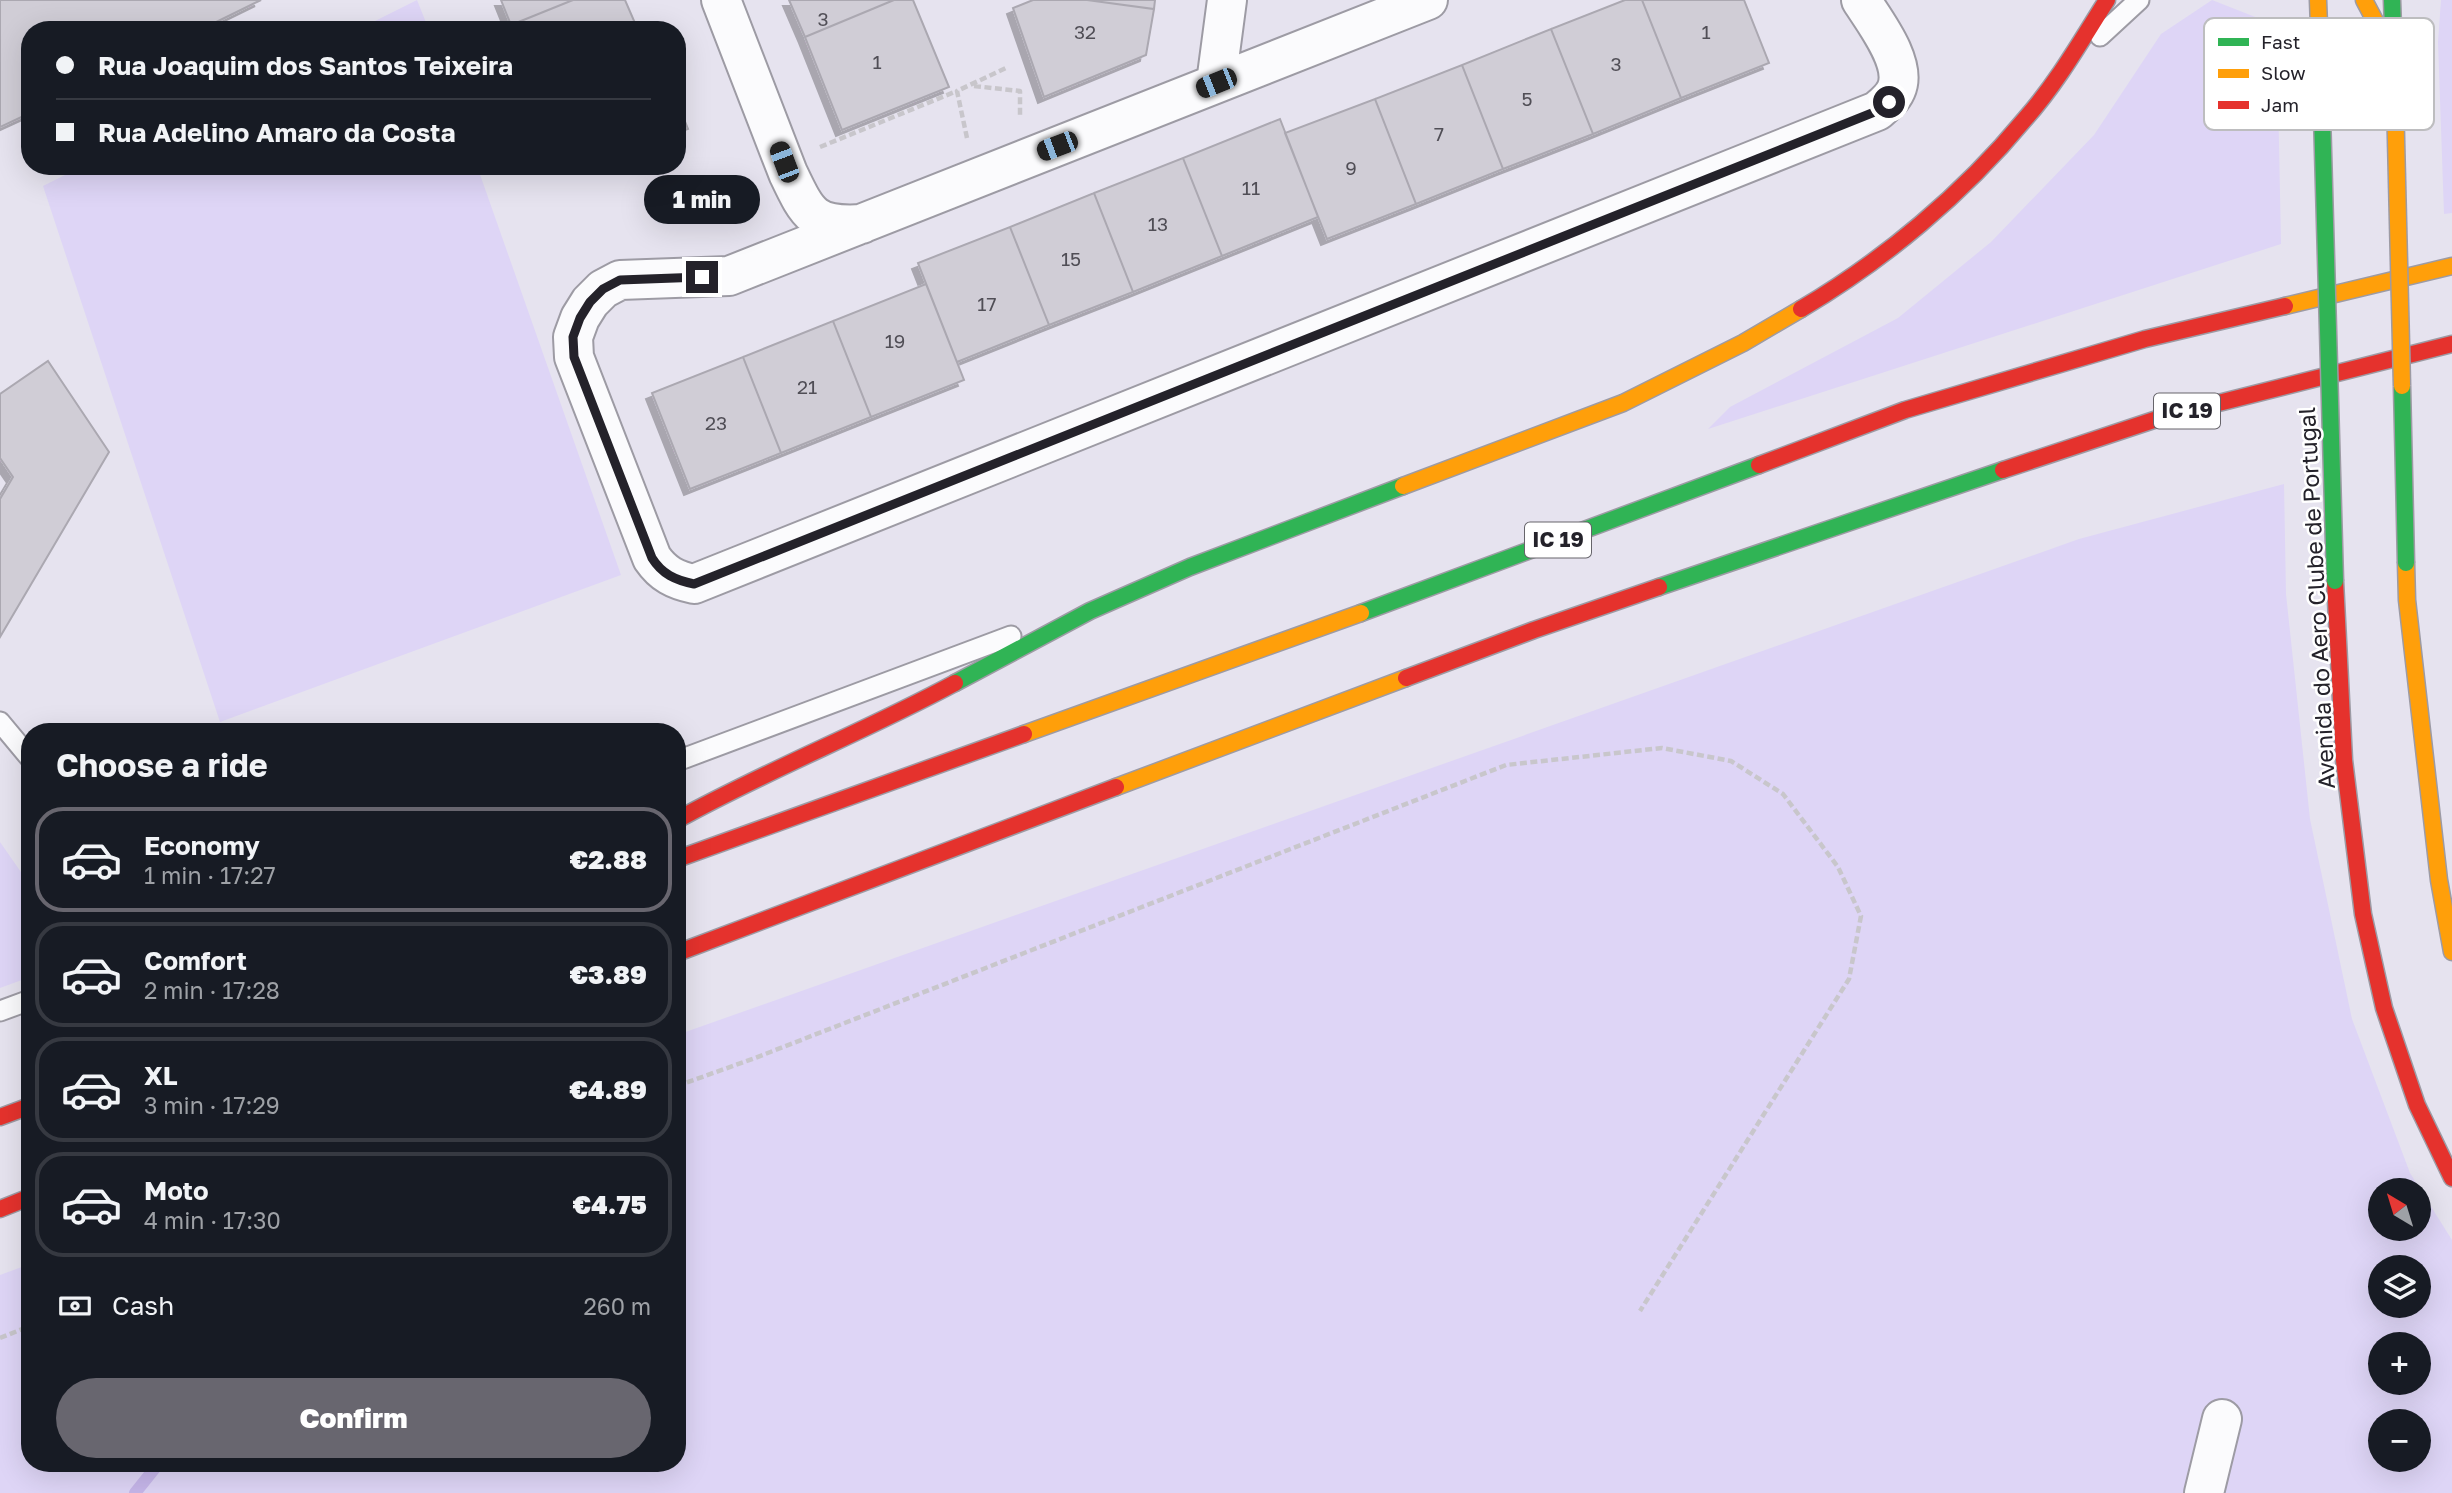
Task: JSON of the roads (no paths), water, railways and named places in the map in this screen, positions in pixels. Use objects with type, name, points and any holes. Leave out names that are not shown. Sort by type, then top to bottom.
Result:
[{"type":"main road","points":[[686,815],[731,790],[898,714],[1090,611],[1190,567],[1623,403],[1743,343],[1840,285],[1915,227],[1965,183],[2025,120],[2061,73],[2108,0]]},
{"type":"main road","points":[[2364,0],[2373,18]]},
{"type":"main road","points":[[2392,0],[2392,18]]},
{"type":"main road","name":"Avenida do Aero Clube de Portugal","points":[[2322,130],[2335,581],[2344,760],[2362,914],[2384,1008],[2417,1105],[2452,1178]]},
{"type":"main road","points":[[2395,130],[2410,627],[2439,880],[2451,943]]},
{"type":"main road","name":"IC 19","points":[[686,856],[1485,568],[1905,410],[2146,339],[2452,266]]},
{"type":"main road","name":"IC 19","points":[[686,950],[1534,630],[1888,508],[2163,417],[2452,344]]},
{"type":"main road","points":[[0,1117],[21,1109]]},
{"type":"main road","points":[[0,1209],[21,1201]]},
{"type":"street","points":[[721,0],[801,201],[810,214],[824,222],[839,225],[862,224]]},
{"type":"street","points":[[1216,83],[1227,0]]},
{"type":"street","points":[[1428,0],[729,276],[620,280],[603,289],[590,302],[580,318],[573,337],[574,357],[652,558],[659,569],[682,582],[694,584],[1877,111],[1889,102],[1896,90],[1899,76],[1888,45],[1861,0]]},
{"type":"street","points":[[2204,1493],[2222,1419]]},
{"type":"lane","points":[[2061,73],[2139,0]]},
{"type":"lane","points":[[686,758],[1021,632],[1090,611]]},
{"type":"lane","points":[[0,722],[21,747]]},
{"type":"lane","points":[[0,1011],[21,1003]]},
{"type":"waterway","points":[[135,1493],[152,1472]]}]
